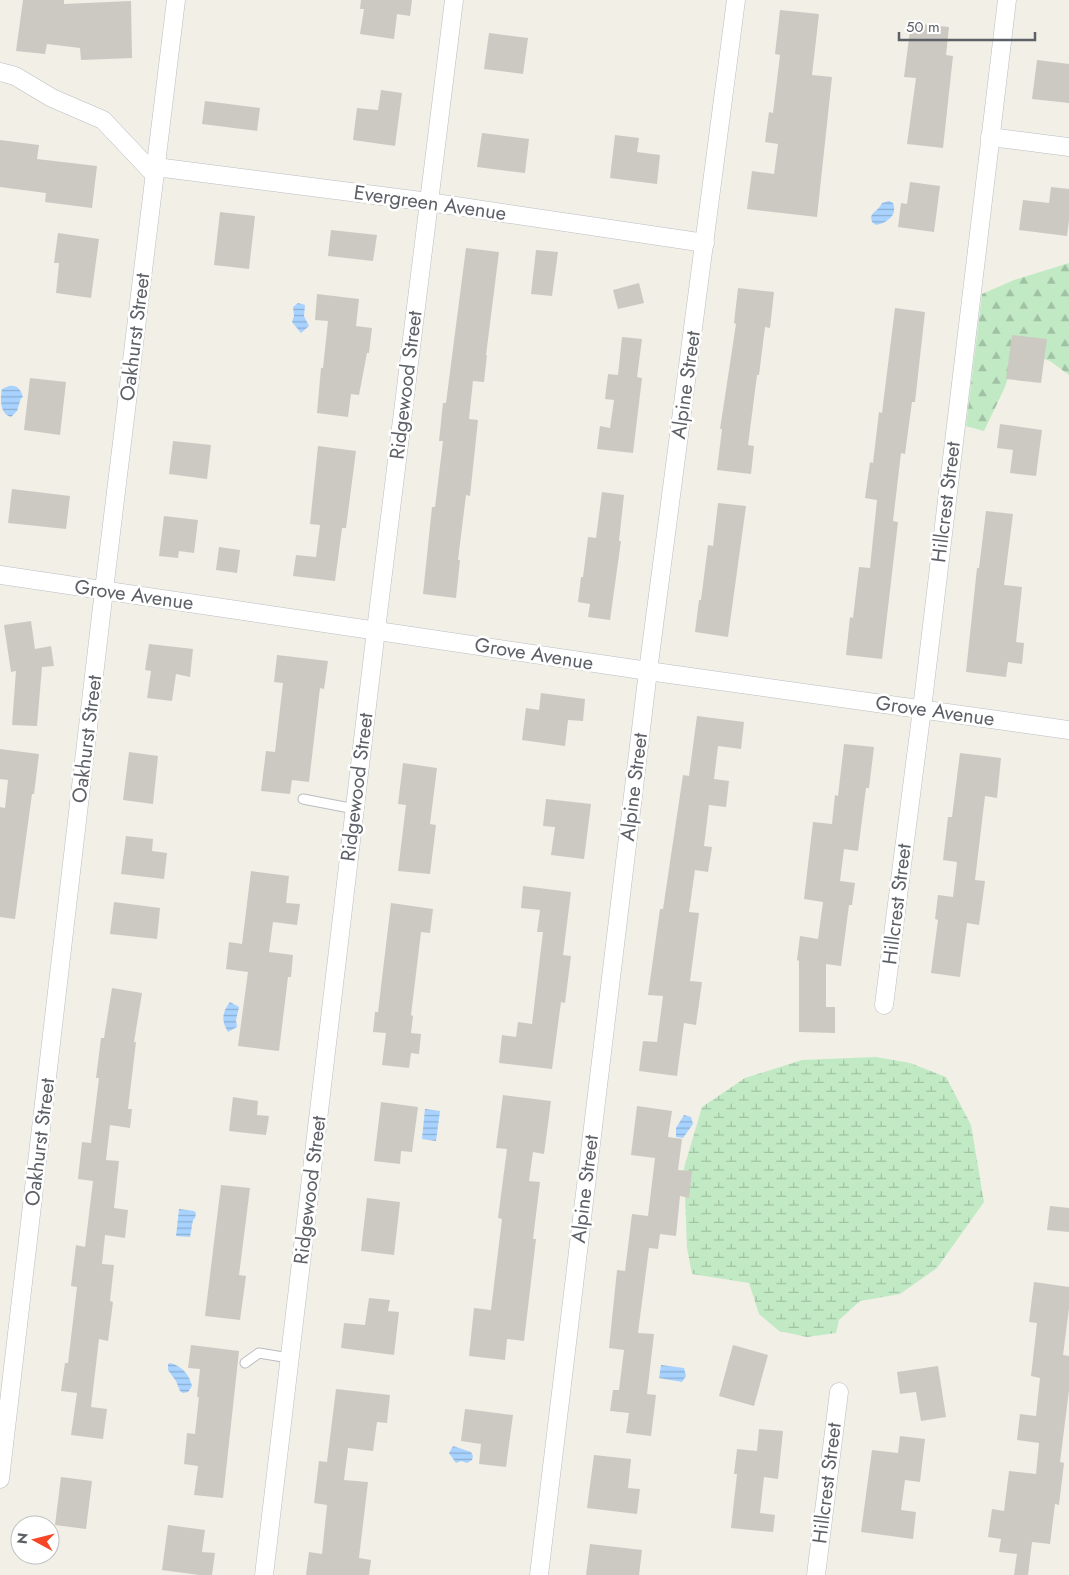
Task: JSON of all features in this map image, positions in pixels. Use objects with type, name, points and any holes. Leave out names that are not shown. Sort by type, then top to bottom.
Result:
[{"type":"street","name":"Oakhurst Street","points":[[0,1479],[104,590],[176,0]]},
{"type":"street","name":"Ridgewood Street","points":[[264,1575],[376,630],[454,0]]},
{"type":"street","name":"Alpine Street","points":[[539,1575],[648,671],[736,0]]},
{"type":"street","name":"Hillcrest Street","points":[[884,1005],[922,708],[1006,0]]},
{"type":"street","points":[[0,72],[14,76],[52,98],[103,120],[155,171]]},
{"type":"street","points":[[990,138],[1069,147]]},
{"type":"street","name":"Evergreen Avenue","points":[[155,171],[429,202],[705,243]]},
{"type":"street","name":"Grove Avenue","points":[[0,576],[648,671],[1069,730]]},
{"type":"street","name":"Hillcrest Street","points":[[816,1575],[839,1392]]},
{"type":"lane","points":[[302,799],[355,809]]},
{"type":"lane","points":[[245,1364],[260,1353],[290,1358]]},
{"type":"green space","points":[[1069,263],[1069,375],[1050,361],[1017,350],[1005,387],[984,431],[966,426],[982,294],[1014,280]]},
{"type":"green space","points":[[876,1057],[910,1063],[946,1077],[971,1125],[984,1202],[937,1268],[900,1294],[860,1301],[839,1320],[836,1333],[807,1337],[779,1331],[759,1314],[749,1283],[692,1274],[687,1248],[684,1168],[702,1107],[745,1078],[802,1060]]},
{"type":"water","points":[[889,201],[893,203],[893,215],[888,220],[876,225],[872,222],[872,215],[882,203]]},
{"type":"water","points":[[298,303],[305,305],[304,316],[309,326],[301,333],[292,322],[294,316],[293,307]]},
{"type":"water","points":[[9,386],[18,388],[23,397],[17,411],[11,417],[5,413],[1,401],[2,389]]},
{"type":"water","points":[[230,1002],[239,1007],[236,1020],[237,1027],[228,1032],[223,1017],[225,1009]]},
{"type":"water","points":[[425,1109],[440,1111],[436,1141],[422,1139]]},
{"type":"water","points":[[684,1115],[691,1117],[693,1124],[683,1138],[676,1137],[676,1128]]},
{"type":"water","points":[[179,1209],[196,1213],[190,1237],[176,1236]]},
{"type":"water","points":[[168,1364],[178,1366],[187,1374],[192,1386],[188,1392],[183,1393],[180,1391],[168,1370]]},
{"type":"water","points":[[661,1365],[684,1368],[686,1376],[682,1382],[659,1378]]},
{"type":"water","points":[[453,1446],[471,1452],[472,1460],[467,1463],[461,1461],[456,1463],[449,1453]]},
{"type":"building","points":[[23,0],[64,0],[64,4],[131,1],[132,58],[81,60],[80,48],[47,44],[45,54],[16,51]]},
{"type":"building","points":[[361,0],[412,0],[410,16],[397,14],[394,39],[360,34],[364,9],[360,9]]},
{"type":"building","points":[[780,10],[819,14],[812,75],[832,77],[817,217],[747,209],[752,171],[774,174],[778,144],[765,142],[769,112],[773,113],[780,55],[775,54]]},
{"type":"building","points":[[911,23],[949,27],[946,55],[953,56],[943,148],[907,144],[916,78],[904,77]]},
{"type":"building","points":[[489,33],[528,38],[523,74],[484,69]]},
{"type":"building","points":[[1037,60],[1069,64],[1069,103],[1032,99]]},
{"type":"building","points":[[381,90],[402,93],[395,146],[353,140],[357,108],[378,110]]},
{"type":"building","points":[[205,101],[260,108],[257,131],[202,124]]},
{"type":"building","points":[[482,133],[529,139],[525,173],[477,167]]},
{"type":"building","points":[[615,135],[639,138],[637,152],[660,155],[657,184],[610,178]]},
{"type":"building","points":[[0,140],[39,145],[37,159],[97,166],[92,208],[45,202],[46,193],[0,187]]},
{"type":"building","points":[[910,182],[940,186],[934,232],[898,227],[901,203],[907,204]]},
{"type":"building","points":[[1051,187],[1069,189],[1067,236],[1019,230],[1023,200],[1049,203]]},
{"type":"building","points":[[220,212],[255,216],[249,269],[214,265]]},
{"type":"building","points":[[331,230],[377,235],[373,261],[328,256]]},
{"type":"building","points":[[58,233],[99,239],[91,298],[56,293],[59,263],[54,263]]},
{"type":"building","points":[[466,248],[499,252],[484,382],[473,381],[469,419],[478,420],[470,496],[466,495],[458,560],[460,560],[456,598],[423,594],[432,507],[435,507],[443,441],[439,441],[443,403],[446,403]]},
{"type":"building","points":[[536,250],[558,252],[552,296],[531,294]]},
{"type":"building","points":[[639,283],[644,303],[618,309],[613,290]]},
{"type":"building","points":[[738,288],[774,292],[770,328],[765,327],[748,445],[754,446],[751,474],[717,470],[722,429],[720,429],[736,324],[734,323]]},
{"type":"building","points":[[317,294],[359,299],[356,326],[372,328],[369,353],[367,353],[359,395],[351,394],[348,417],[317,413],[328,321],[315,320]]},
{"type":"building","points":[[895,308],[925,312],[915,402],[912,402],[905,454],[901,453],[893,521],[898,522],[882,659],[846,655],[850,617],[853,618],[859,567],[870,568],[877,500],[865,498],[870,462],[873,463],[879,412],[882,413]]},
{"type":"building","points":[[1012,335],[1047,339],[1041,383],[1006,379]]},
{"type":"building","points":[[622,337],[642,339],[637,377],[642,378],[633,453],[597,449],[600,426],[610,428],[614,400],[605,399],[608,374],[618,375]]},
{"type":"building","points":[[30,378],[66,382],[60,435],[24,430]]},
{"type":"building","points":[[1000,424],[1042,430],[1036,476],[1010,473],[1013,450],[997,448]]},
{"type":"building","points":[[173,441],[211,445],[207,479],[169,474]]},
{"type":"building","points":[[318,446],[356,451],[346,528],[342,528],[335,581],[293,576],[296,555],[316,557],[320,525],[310,524]]},
{"type":"building","points":[[12,489],[70,496],[66,529],[8,523]]},
{"type":"building","points":[[602,492],[624,495],[619,541],[621,541],[610,620],[588,617],[590,604],[578,602],[588,537],[596,538]]},
{"type":"building","points":[[718,503],[746,506],[728,637],[695,632],[708,545],[713,546]]},
{"type":"building","points":[[986,511],[1013,514],[1004,585],[1022,587],[1016,642],[1024,643],[1022,664],[1008,662],[1006,677],[966,672],[977,568],[979,568]]},
{"type":"building","points":[[164,516],[198,520],[194,553],[179,551],[178,558],[159,556]]},
{"type":"building","points":[[219,547],[240,550],[237,573],[216,570]]},
{"type":"building","points":[[31,621],[35,649],[51,646],[54,666],[42,667],[37,726],[12,725],[16,671],[11,672],[4,625]]},
{"type":"building","points":[[149,644],[193,649],[190,677],[176,674],[172,701],[147,698],[151,671],[145,670]]},
{"type":"building","points":[[277,655],[328,661],[324,689],[320,688],[309,782],[292,780],[290,794],[261,791],[266,751],[275,752],[283,683],[274,682]]},
{"type":"building","points":[[541,693],[585,699],[583,721],[568,720],[565,746],[522,740],[526,708],[539,710]]},
{"type":"building","points":[[697,716],[744,722],[741,749],[718,746],[714,779],[729,781],[726,807],[709,805],[704,846],[712,847],[708,872],[695,870],[689,912],[699,913],[690,981],[702,982],[696,1025],[684,1023],[677,1076],[639,1071],[643,1041],[657,1042],[663,996],[648,995],[660,909],[663,909],[683,775],[689,776]]},
{"type":"building","points":[[844,744],[874,747],[869,788],[866,788],[858,851],[844,849],[840,881],[855,883],[852,905],[849,905],[841,966],[826,964],[826,1007],[835,1007],[835,1033],[799,1032],[799,961],[797,960],[800,936],[818,939],[823,902],[804,899],[813,822],[832,824],[835,795],[838,796]]},
{"type":"building","points":[[0,749],[39,754],[15,919],[0,917],[0,807],[5,808],[8,780],[0,779]]},
{"type":"building","points":[[129,752],[158,756],[153,804],[123,800]]},
{"type":"building","points":[[960,753],[1001,758],[997,798],[985,796],[975,880],[985,881],[979,925],[967,923],[960,977],[931,973],[938,920],[935,919],[938,895],[953,897],[957,862],[943,860],[948,817],[952,817]]},
{"type":"building","points":[[403,763],[437,768],[430,824],[436,825],[430,874],[398,871],[406,805],[398,804]]},
{"type":"building","points":[[546,799],[591,804],[584,859],[551,855],[555,827],[543,826]]},
{"type":"building","points":[[126,836],[153,839],[152,851],[167,853],[164,879],[121,874]]},
{"type":"building","points":[[251,871],[289,876],[286,903],[300,904],[297,925],[273,922],[269,952],[293,955],[291,977],[288,977],[279,1051],[238,1046],[248,972],[226,969],[229,942],[242,944]]},
{"type":"building","points":[[523,886],[571,892],[563,955],[571,956],[565,1003],[561,1002],[552,1069],[499,1063],[502,1035],[516,1037],[518,1022],[532,1024],[543,932],[537,932],[540,910],[521,908]]},
{"type":"building","points":[[114,902],[160,908],[157,939],[110,934]]},
{"type":"building","points":[[391,903],[433,909],[430,933],[421,932],[411,1015],[413,1016],[411,1033],[421,1034],[419,1054],[411,1053],[409,1068],[382,1065],[386,1033],[373,1032],[375,1012],[378,1012]]},
{"type":"building","points":[[112,988],[142,993],[134,1042],[136,1042],[128,1109],[132,1109],[130,1128],[110,1125],[106,1160],[119,1161],[114,1208],[128,1210],[125,1238],[105,1235],[102,1264],[114,1265],[110,1301],[113,1302],[108,1341],[99,1339],[91,1407],[107,1409],[103,1439],[71,1435],[77,1393],[61,1391],[65,1363],[68,1363],[77,1287],[71,1286],[76,1245],[85,1247],[93,1181],[78,1179],[82,1142],[91,1143],[99,1078],[96,1078],[101,1038],[104,1038]]},
{"type":"building","points":[[503,1095],[551,1101],[544,1154],[533,1152],[529,1181],[540,1182],[533,1239],[536,1239],[524,1341],[507,1339],[505,1360],[469,1356],[474,1308],[491,1310],[502,1219],[498,1218],[507,1149],[496,1148]]},
{"type":"building","points":[[233,1097],[258,1101],[257,1115],[269,1116],[266,1135],[229,1131]]},
{"type":"building","points":[[381,1102],[418,1107],[412,1152],[401,1151],[400,1164],[374,1161]]},
{"type":"building","points":[[637,1106],[672,1111],[668,1137],[682,1139],[678,1170],[692,1171],[689,1198],[680,1196],[676,1236],[660,1234],[658,1249],[649,1248],[638,1333],[654,1334],[647,1394],[656,1395],[651,1436],[626,1433],[629,1413],[610,1411],[613,1390],[619,1390],[624,1350],[609,1348],[617,1270],[625,1271],[632,1214],[648,1216],[655,1158],[631,1155]]},
{"type":"building","points":[[221,1185],[250,1188],[239,1275],[246,1276],[240,1320],[205,1316]]},
{"type":"building","points":[[367,1198],[400,1202],[394,1255],[361,1251]]},
{"type":"building","points":[[1050,1206],[1069,1208],[1069,1232],[1047,1230]]},
{"type":"building","points":[[1034,1282],[1069,1287],[1069,1308],[1063,1355],[1069,1356],[1069,1390],[1060,1462],[1064,1463],[1059,1505],[1055,1504],[1050,1544],[1032,1542],[1028,1575],[1014,1575],[1017,1554],[999,1552],[1001,1539],[988,1537],[992,1509],[1004,1511],[1009,1471],[1036,1474],[1039,1443],[1017,1440],[1020,1414],[1036,1416],[1040,1378],[1031,1376],[1037,1323],[1029,1322]]},
{"type":"building","points":[[369,1298],[390,1300],[388,1311],[399,1312],[394,1355],[341,1348],[344,1323],[365,1325]]},
{"type":"building","points":[[191,1345],[239,1351],[223,1498],[194,1495],[198,1466],[184,1464],[187,1433],[195,1434],[199,1397],[197,1397],[200,1369],[188,1368]]},
{"type":"building","points":[[733,1345],[768,1355],[754,1406],[719,1396]]},
{"type":"building","points":[[938,1366],[946,1417],[921,1421],[916,1392],[900,1394],[897,1372]]},
{"type":"building","points":[[336,1389],[390,1395],[387,1423],[377,1422],[373,1451],[348,1448],[344,1480],[368,1482],[359,1558],[371,1560],[369,1575],[306,1575],[309,1552],[322,1554],[327,1505],[314,1503],[319,1461],[327,1462]]},
{"type":"building","points":[[465,1409],[513,1415],[506,1467],[479,1464],[481,1444],[461,1441]]},
{"type":"building","points":[[759,1429],[783,1431],[778,1479],[764,1477],[760,1513],[775,1515],[773,1532],[731,1528],[737,1474],[734,1474],[737,1449],[757,1451]]},
{"type":"building","points":[[900,1436],[925,1439],[920,1482],[905,1480],[901,1510],[916,1512],[913,1539],[861,1532],[872,1450],[898,1453]]},
{"type":"building","points":[[594,1455],[631,1459],[628,1488],[640,1489],[637,1514],[587,1508]]},
{"type":"building","points":[[61,1477],[92,1481],[86,1529],[60,1526],[60,1515],[56,1515]]},
{"type":"building","points":[[168,1525],[205,1530],[202,1552],[215,1553],[212,1575],[162,1570]]},
{"type":"building","points":[[590,1544],[642,1550],[639,1575],[586,1575]]}]
